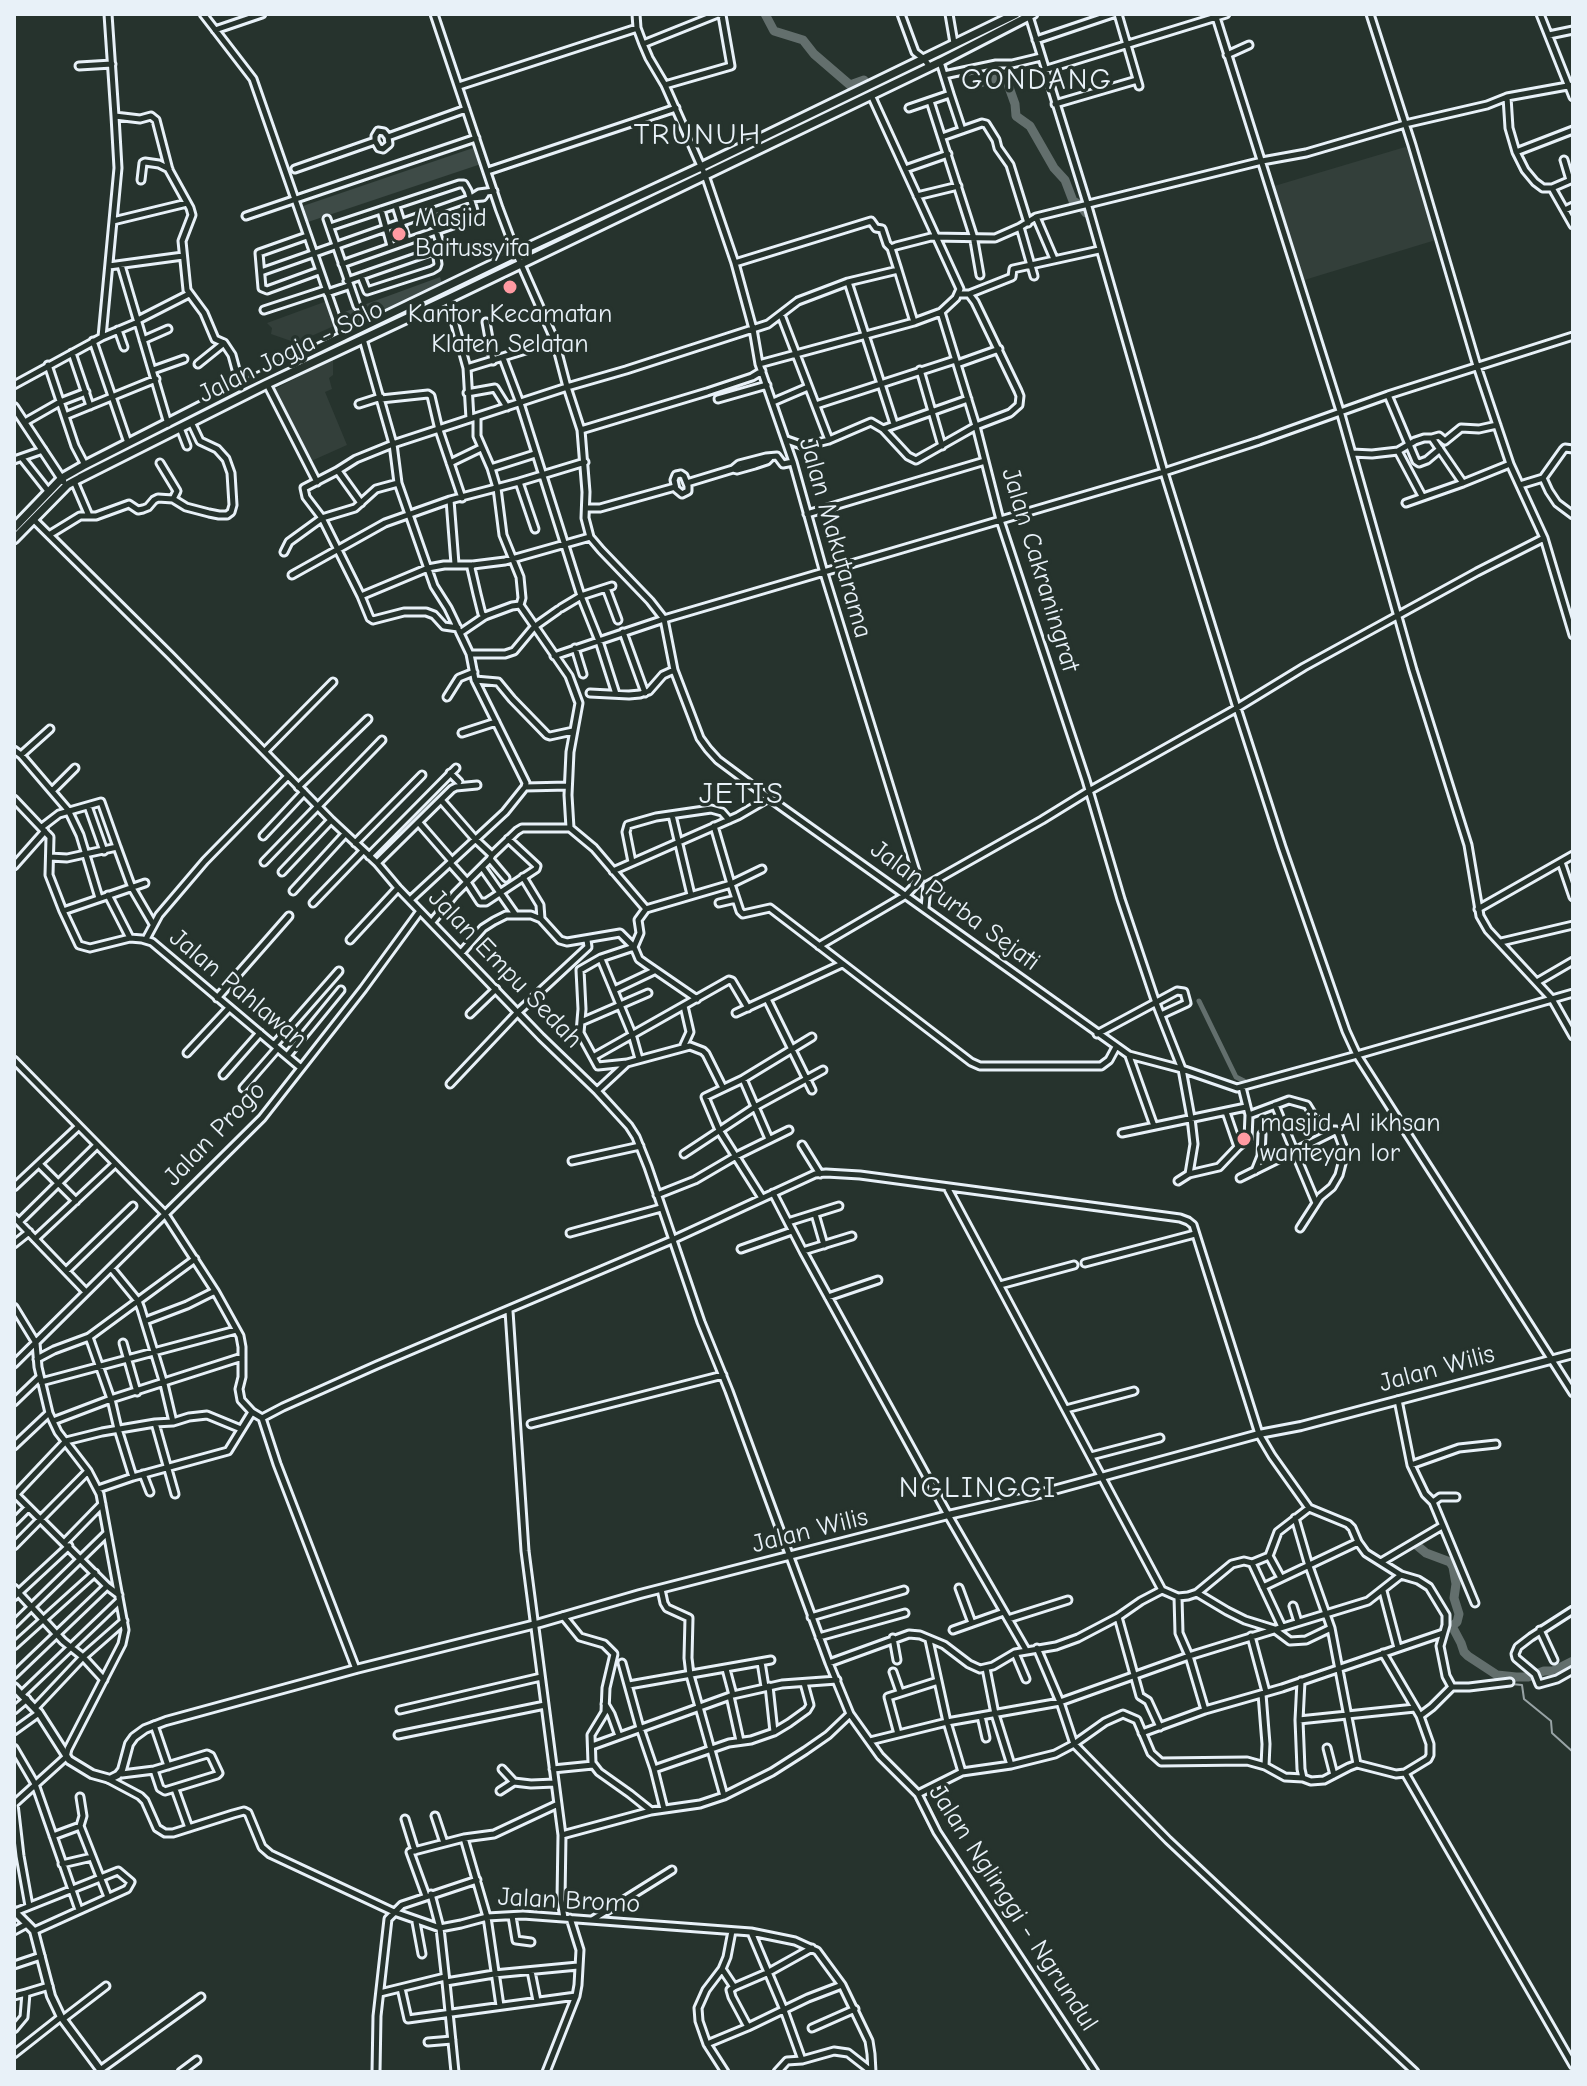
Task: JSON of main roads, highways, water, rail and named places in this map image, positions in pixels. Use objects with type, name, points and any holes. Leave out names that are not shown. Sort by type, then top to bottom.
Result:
[{"type":"highway","name":"Jalan Jogja - Solo","points":[[14,539],[49,492],[68,481],[267,384],[343,338],[1016,14]]},
{"type":"highway","name":"Jalan Jogja - Solo","points":[[14,528],[85,465],[241,386],[363,338],[448,299],[930,67],[1031,15]]},
{"type":"main road","points":[[14,407],[68,481]]},
{"type":"main road","name":"Jalan Wilis","points":[[15,1688],[37,1711],[66,1757],[82,1769],[107,1779],[122,1772],[129,1744],[134,1737],[154,1725],[661,1589],[1573,1354]]},
{"type":"main road","points":[[14,1912],[34,1931],[53,2001],[62,2018],[101,2071]]},
{"type":"waterway","points":[[765,14],[774,31],[803,40],[814,54],[850,85],[864,80]]},
{"type":"waterway","points":[[980,83],[1005,76],[1016,116],[1030,126],[1054,168],[1065,180],[1073,201],[1090,214]]},
{"type":"waterway","points":[[1199,1001],[1236,1077],[1244,1081]]},
{"type":"waterway","points":[[1414,1543],[1426,1553],[1450,1562],[1453,1567],[1456,1584],[1454,1598],[1459,1614],[1452,1626],[1468,1656],[1497,1675],[1516,1677],[1553,1671],[1573,1661]]},
{"type":"waterway","points":[[1511,1684],[1522,1685],[1524,1699],[1551,1721],[1552,1733],[1573,1752]]},
{"type":"place","name":"Masjid Baitussyifa","points":[[399,234]]},
{"type":"place","name":"Kantor Kecamatan Klaten Selatan","points":[[510,287]]},
{"type":"place","name":"masjid Al ikhsan wanteyan lor","points":[[1244,1139]]},
{"type":"district","name":"GONDANG","points":[[1037,81]]},
{"type":"district","name":"TRUNUH","points":[[698,136]]},
{"type":"district","name":"JETIS","points":[[742,795]]},
{"type":"district","name":"NGLINGGI","points":[[978,1489]]}]
